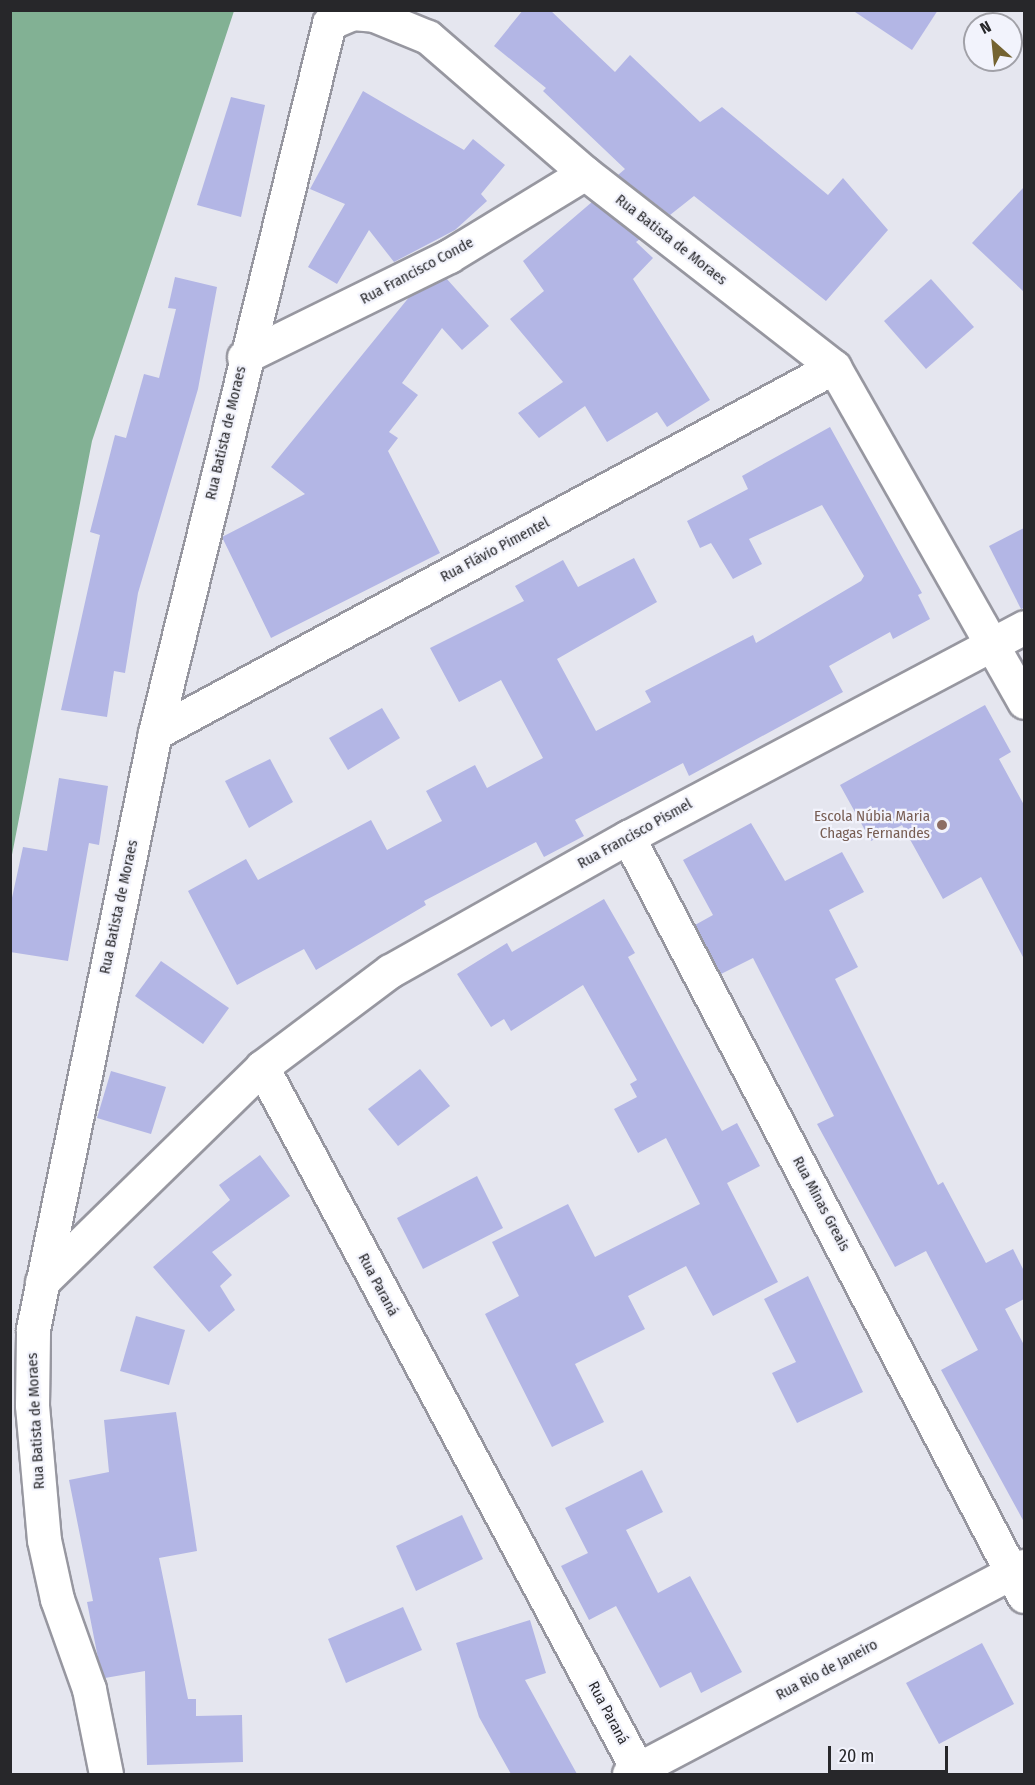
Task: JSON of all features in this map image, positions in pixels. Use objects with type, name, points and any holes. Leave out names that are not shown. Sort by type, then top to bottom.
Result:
[{"type":"street","name":"Rua Batista de Moraes","points":[[106,1774],[89,1689],[57,1599],[44,1540],[32,1405],[33,1329],[155,733],[244,357],[329,23],[352,14],[374,15],[428,37],[585,173],[834,367],[994,643],[1024,702]]},
{"type":"street","name":"Rua Francisco Conde","points":[[244,357],[449,256],[585,173]]},
{"type":"street","name":"Rua Flávio Pimentel","points":[[155,733],[834,367]]},
{"type":"street","name":"Rua Francisco Pismel","points":[[262,1067],[390,971],[628,837],[1024,627]]},
{"type":"street","name":"Rua Minas Greais","points":[[628,837],[1020,1578]]},
{"type":"street","points":[[42,1282],[262,1067]]},
{"type":"street","name":"Rua Paraná","points":[[262,1067],[636,1773]]},
{"type":"street","name":"Rua Rio de Janeiro","points":[[636,1773],[1020,1578]]},
{"type":"green space","points":[[11,10],[234,11],[92,441],[11,860]]},
{"type":"building","points":[[523,10],[550,10],[615,72],[630,55],[700,122],[722,107],[828,195],[843,178],[888,230],[826,301],[694,196],[670,215],[618,175],[625,169],[543,91],[546,88],[494,46]]},
{"type":"building","points":[[852,10],[938,10],[912,50]]},
{"type":"building","points":[[363,91],[464,150],[473,139],[505,165],[481,194],[487,201],[455,230],[394,262],[369,230],[337,284],[308,267],[345,204],[310,189]]},
{"type":"building","points":[[231,97],[265,105],[241,217],[197,205]]},
{"type":"building","points":[[1024,187],[1024,292],[972,243]]},
{"type":"building","points":[[592,202],[640,239],[636,242],[653,258],[633,279],[710,400],[667,427],[657,412],[607,442],[585,406],[539,438],[518,413],[563,382],[510,319],[544,291],[523,261]]},
{"type":"building","points":[[175,277],[217,287],[198,389],[138,593],[125,673],[114,671],[107,717],[61,710],[100,535],[90,532],[115,435],[126,438],[144,374],[159,378],[176,309],[168,308]]},
{"type":"building","points":[[446,278],[489,326],[462,350],[442,328],[402,383],[418,395],[389,432],[398,438],[388,451],[440,553],[271,638],[222,537],[305,494],[271,467],[410,296]]},
{"type":"building","points":[[931,279],[974,327],[926,369],[884,321]]},
{"type":"building","points":[[830,427],[922,593],[918,595],[930,619],[893,639],[890,632],[829,666],[843,692],[689,776],[683,763],[575,820],[584,836],[544,857],[536,842],[424,901],[426,905],[316,970],[304,949],[237,985],[188,891],[246,859],[258,880],[371,820],[387,850],[442,821],[426,791],[475,765],[487,788],[543,758],[501,680],[459,702],[430,648],[524,601],[515,586],[563,560],[578,587],[634,558],[657,602],[557,659],[596,731],[651,702],[645,691],[753,635],[756,643],[861,581],[864,576],[822,505],[749,539],[762,564],[733,579],[711,543],[700,548],[687,521],[748,489],[742,476]]},
{"type":"building","points":[[1024,528],[1024,608],[1021,609],[989,546]]},
{"type":"building","name":"Escola Núbia Maria Chagas Fernandes","points":[[985,705],[1011,752],[999,759],[1024,805],[1024,959],[981,877],[943,899],[902,825],[871,841],[840,785]]},
{"type":"building","points":[[382,708],[400,738],[348,770],[329,738]]},
{"type":"building","points":[[270,759],[293,802],[249,828],[225,781]]},
{"type":"building","points":[[59,778],[108,786],[99,845],[89,843],[68,961],[10,952],[10,907],[23,847],[47,851]]},
{"type":"building","points":[[751,823],[785,881],[842,852],[864,892],[829,910],[858,967],[835,979],[938,1185],[943,1182],[986,1263],[1013,1249],[1024,1271],[1024,1299],[1005,1309],[1024,1345],[1024,1522],[941,1370],[978,1350],[926,1251],[895,1267],[817,1124],[834,1116],[753,958],[721,974],[695,925],[713,915],[683,860]]},
{"type":"building","points":[[604,899],[635,953],[628,957],[722,1131],[737,1123],[760,1166],[727,1183],[778,1282],[713,1316],[686,1266],[628,1296],[645,1329],[575,1364],[604,1422],[552,1447],[485,1314],[519,1296],[492,1242],[568,1204],[595,1257],[700,1204],[666,1138],[638,1153],[614,1109],[637,1097],[630,1084],[637,1080],[583,985],[511,1031],[504,1019],[491,1027],[457,974],[507,943],[512,952]]},
{"type":"building","points":[[161,961],[229,1008],[203,1044],[135,996]]},
{"type":"building","points":[[420,1069],[450,1106],[398,1146],[368,1109]]},
{"type":"building","points":[[111,1071],[166,1087],[151,1134],[97,1118]]},
{"type":"building","points":[[260,1155],[290,1196],[212,1252],[232,1275],[220,1286],[235,1310],[209,1332],[153,1267],[230,1200],[219,1185]]},
{"type":"building","points":[[477,1176],[503,1228],[423,1269],[397,1218]]},
{"type":"building","points":[[808,1276],[863,1392],[797,1423],[772,1373],[796,1362],[764,1299]]},
{"type":"building","points":[[136,1316],[185,1330],[169,1385],[120,1371]]},
{"type":"building","points":[[176,1412],[197,1551],[159,1558],[188,1699],[196,1699],[196,1716],[242,1715],[243,1762],[147,1765],[145,1671],[105,1678],[98,1658],[87,1602],[93,1601],[69,1480],[109,1472],[104,1420]]},
{"type":"building","points":[[642,1470],[663,1512],[626,1530],[658,1593],[690,1576],[742,1672],[701,1693],[691,1672],[660,1688],[616,1606],[589,1620],[561,1566],[588,1553],[565,1508]]},
{"type":"building","points":[[462,1515],[483,1559],[416,1591],[396,1546]]},
{"type":"building","points":[[403,1607],[422,1650],[346,1683],[328,1639]]},
{"type":"building","points":[[530,1620],[546,1673],[525,1680],[577,1774],[511,1774],[479,1717],[456,1643]]},
{"type":"building","points":[[982,1643],[1014,1704],[939,1744],[906,1683]]},
{"type":"place","name":"Escola Núbia Maria Chagas Fernandes","points":[[942,825]]}]
